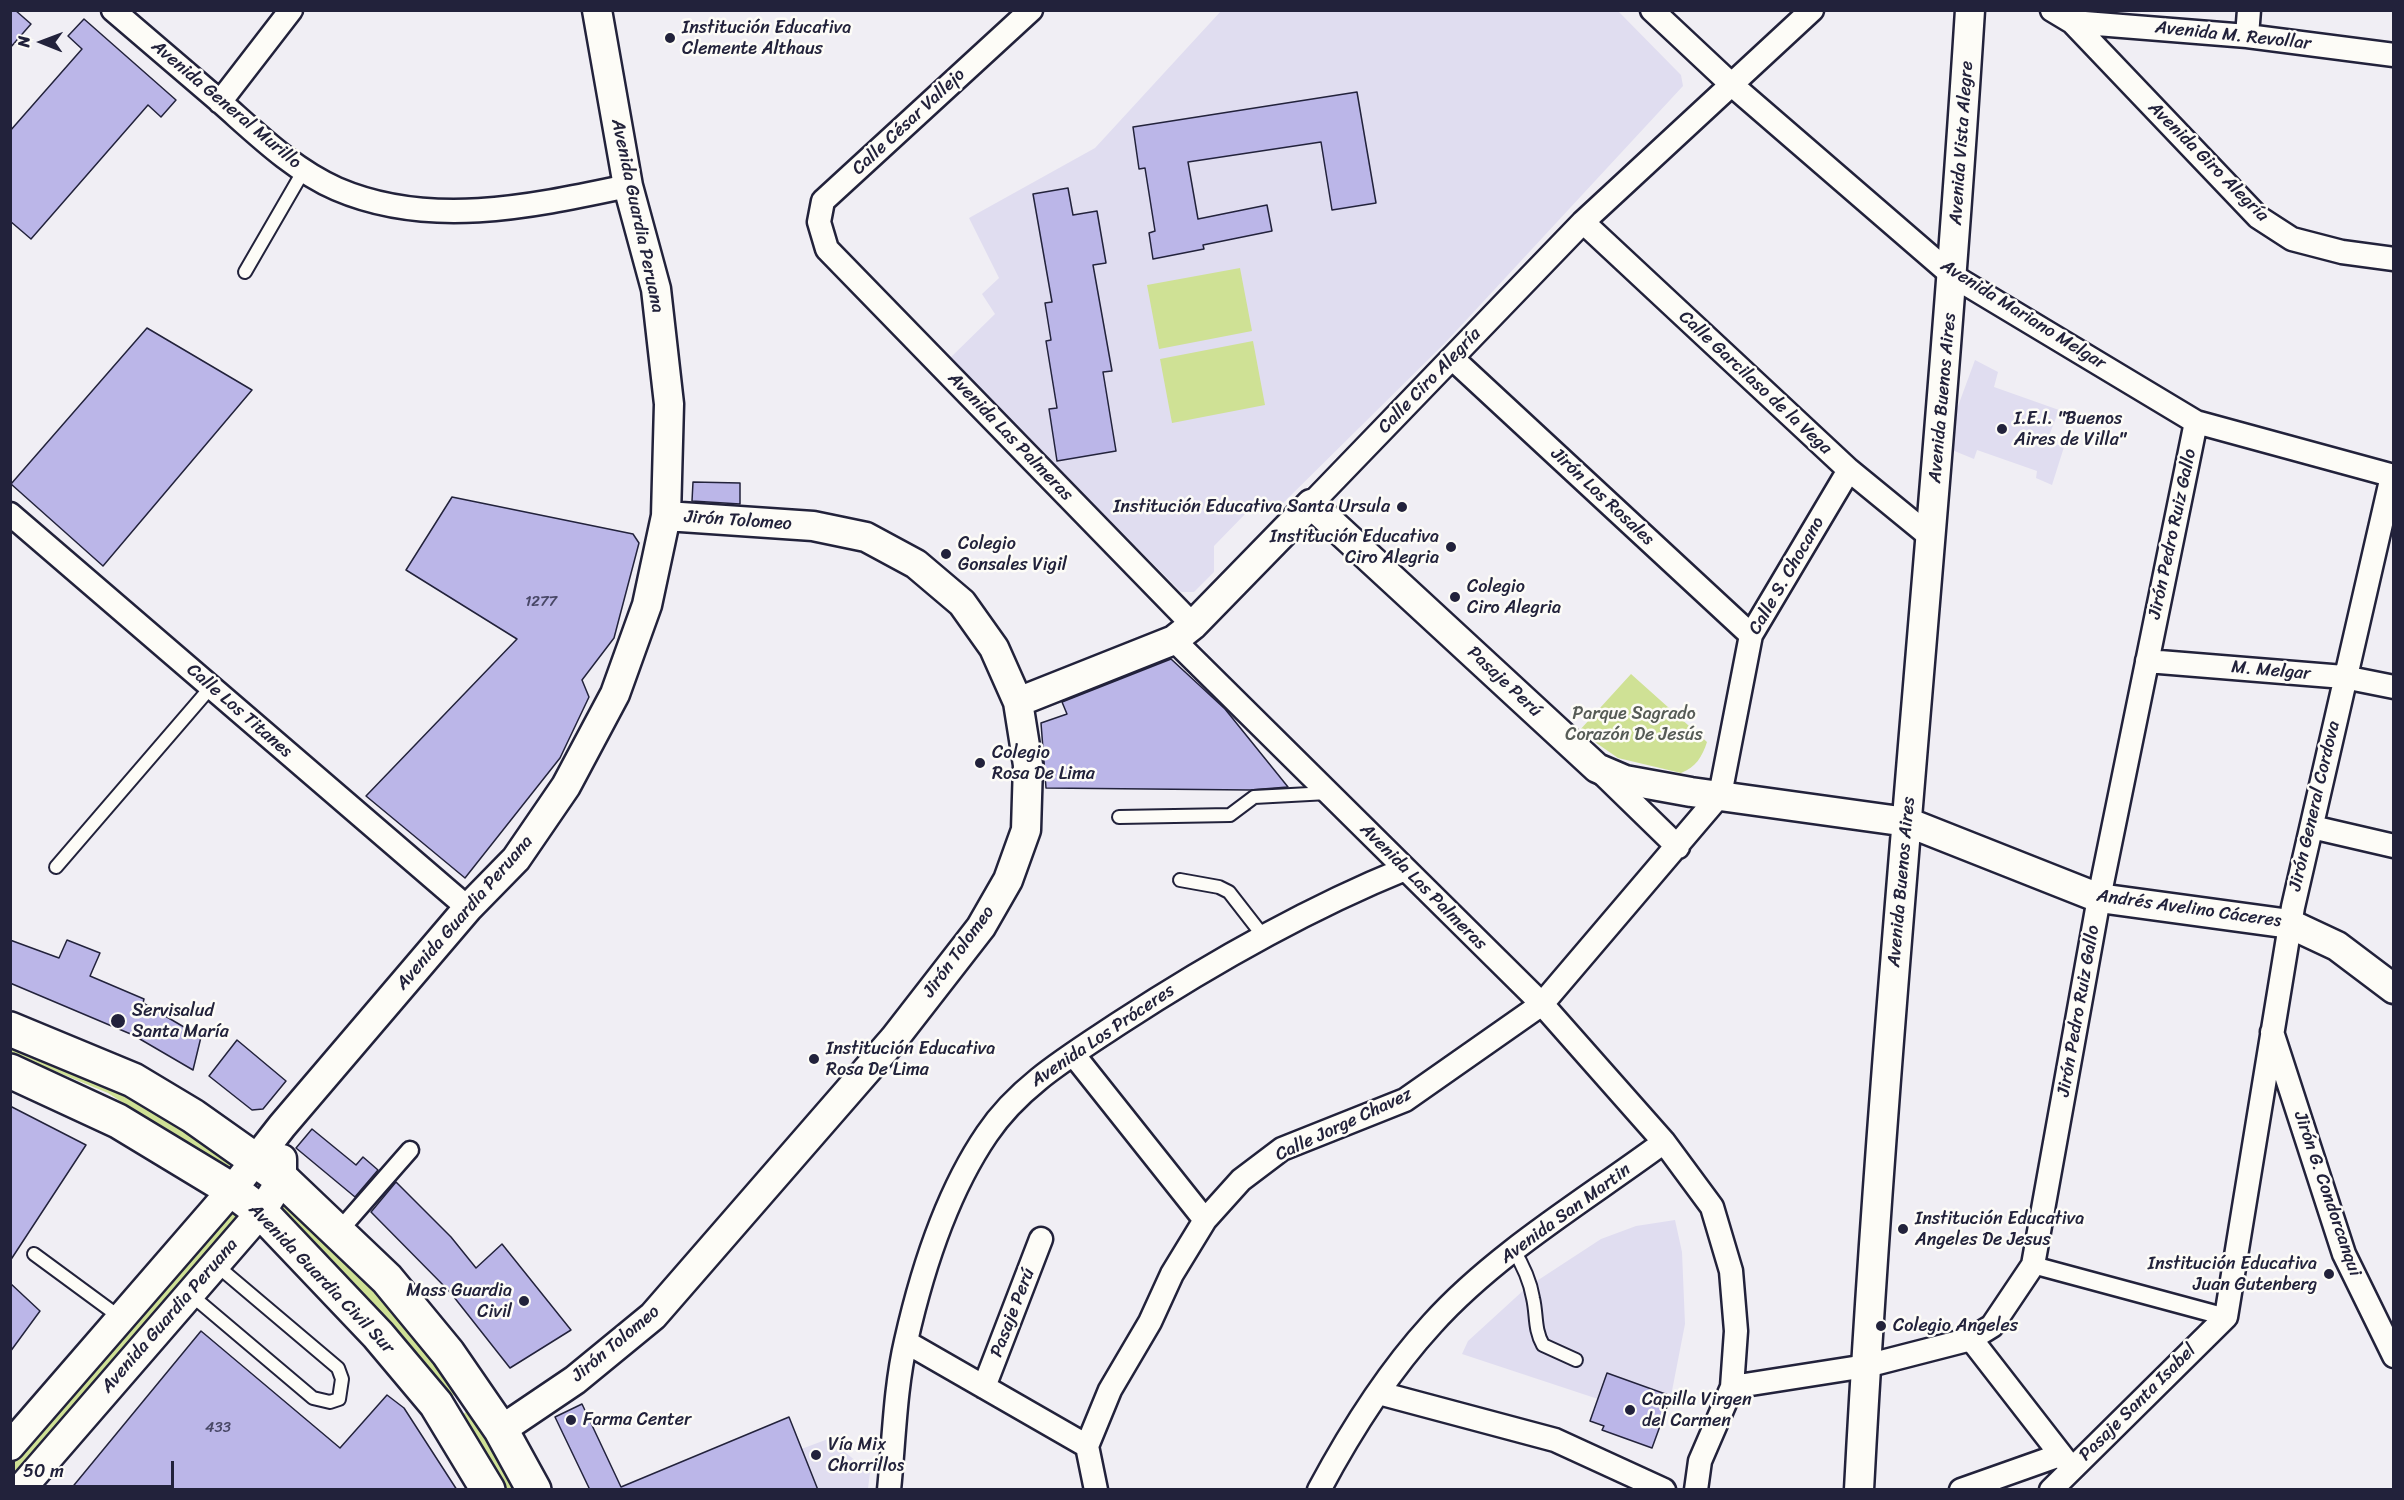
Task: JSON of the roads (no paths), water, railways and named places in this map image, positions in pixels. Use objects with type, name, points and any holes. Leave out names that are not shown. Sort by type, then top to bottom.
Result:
[{"type":"main road","points":[[10,1029],[133,1080],[193,1116],[282,1179],[387,1279],[448,1353],[501,1430],[534,1490]]},
{"type":"main road","name":"Avenida Guardia Civil Sur","points":[[10,1071],[118,1121],[231,1190],[261,1212],[378,1335],[436,1404],[488,1490]]},
{"type":"street","name":"Avenida General Murillo","points":[[113,10],[304,171],[338,189],[400,208],[463,212],[545,204],[628,186]]},
{"type":"street","points":[[220,102],[291,10]]},
{"type":"street","name":"Avenida Guardia Peruana","points":[[10,1446],[231,1190],[282,1126],[468,908],[516,859],[566,786],[615,694],[647,605],[666,516],[669,404],[658,300],[628,186],[597,10]]},
{"type":"street","name":"Calle César Vallejo","points":[[827,249],[819,222],[823,201],[1031,10]]},
{"type":"street","name":"Avenida Mariano Melgar","points":[[1652,10],[1732,85],[1953,276],[2196,422],[2393,476]]},
{"type":"street","name":"Calle Ciro Alegría","points":[[1018,702],[1183,632],[1311,504],[1583,222],[1812,10]]},
{"type":"street","name":"Avenida Vista Alegre","points":[[1953,276],[1970,10]]},
{"type":"street","points":[[2247,36],[2249,10]]},
{"type":"street","name":"Avenida M. Revollar","points":[[2061,14],[2156,19],[2247,36],[2394,55]]},
{"type":"street","name":"Avenida Giro Alegría","points":[[2061,14],[2258,217],[2292,239],[2342,252],[2394,259]]},
{"type":"street","name":"Calle Garcilaso de la Vega","points":[[1583,222],[1849,470],[1932,538]]},
{"type":"street","name":"Avenida Las Palmeras","points":[[827,249],[1183,632],[1328,792],[1542,1004],[1664,1142],[1712,1207],[1731,1271],[1736,1331],[1732,1387],[1700,1461],[1696,1490]]},
{"type":"street","name":"Avenida Buenos Aires","points":[[1859,1490],[1878,1170],[1953,276]]},
{"type":"street","name":"Jirón Los Rosales","points":[[1452,358],[1751,635]]},
{"type":"street","name":"Jirón Pedro Ruiz Gallo","points":[[1732,1387],[1866,1366],[1971,1339],[1992,1326],[2033,1265],[2099,898],[2196,422]]},
{"type":"street","name":"Calle S. Chocano","points":[[1720,795],[1751,635],[1849,470]]},
{"type":"street","name":"Jirón General Cordova","points":[[2226,1317],[2271,1029],[2290,924],[2344,677],[2393,476]]},
{"type":"street","name":"Pasaje Perú","points":[[1311,504],[1597,768],[1625,780],[1907,822]]},
{"type":"street","name":"Calle Los Titanes","points":[[10,514],[468,908]]},
{"type":"street","name":"Jirón Tolomeo","points":[[501,1430],[575,1380],[653,1316],[894,1039],[981,927],[1008,880],[1026,830],[1028,765],[1018,702],[994,648],[962,603],[916,564],[866,537],[813,526],[666,516]]},
{"type":"street","name":"M. Melgar","points":[[2147,661],[2344,677],[2394,687]]},
{"type":"street","points":[[1597,768],[1678,847]]},
{"type":"street","name":"Calle Jorge Chavez","points":[[1087,1446],[1110,1390],[1150,1322],[1172,1274],[1205,1220],[1241,1180],[1282,1149],[1404,1100],[1542,1004],[1720,795]]},
{"type":"street","name":"Andrés Avelino Cáceres","points":[[1907,822],[2099,898],[2290,924],[2337,946],[2394,989]]},
{"type":"street","points":[[2312,827],[2394,846]]},
{"type":"street","name":"Avenida Los Próceres","points":[[889,1490],[906,1342],[935,1242],[962,1177],[987,1134],[1017,1096],[1073,1054],[1184,981],[1338,897],[1405,869]]},
{"type":"street","name":"Jirón G. Condorcanqui","points":[[2271,1029],[2344,1254],[2394,1356]]},
{"type":"street","points":[[1073,1054],[1205,1220]]},
{"type":"street","points":[[282,1126],[282,1179]]},
{"type":"street","name":"Avenida San Martin","points":[[1318,1490],[1379,1393],[1432,1324],[1513,1250],[1664,1142]]},
{"type":"street","points":[[339,1231],[411,1150]]},
{"type":"street","name":"Avenida Guardia Peruana","points":[[20,1490],[261,1212],[282,1179]]},
{"type":"street","name":"Pasaje Perú","points":[[984,1387],[1041,1239]]},
{"type":"street","points":[[2033,1265],[2226,1317]]},
{"type":"street","name":"Pasaje Santa Isabel","points":[[2051,1490],[2066,1462],[2226,1317]]},
{"type":"street","points":[[1961,1490],[2066,1462],[1971,1339]]},
{"type":"street","points":[[906,1342],[1087,1446],[1096,1490]]},
{"type":"street","points":[[1379,1393],[1555,1440],[1664,1490]]},
{"type":"lane","points":[[245,272],[304,171]]},
{"type":"lane","points":[[56,867],[211,687]]},
{"type":"lane","points":[[1119,817],[1230,815],[1254,797],[1328,792]]},
{"type":"lane","points":[[1180,880],[1219,887],[1229,892],[1264,937]]},
{"type":"lane","points":[[1513,1250],[1526,1271],[1534,1301],[1534,1320],[1543,1345],[1576,1360]]},
{"type":"lane","points":[[34,1254],[121,1318]]},
{"type":"lane","points":[[190,1294],[313,1398],[330,1402],[339,1399],[342,1379],[338,1368],[215,1264]]},
{"type":"place","name":"Institución Educativa Clemente Althaus","points":[[670,38]]},
{"type":"place","name":"I.E.I. \"Buenos Aires de Villa\"","points":[[2002,429]]},
{"type":"place","name":"Institución Educativa Santa Ursula","points":[[1402,507]]},
{"type":"place","name":"Institución Educativa Ciro Alegria","points":[[1451,547]]},
{"type":"place","name":"Colegio Gonsales Vigil","points":[[946,554]]},
{"type":"place","name":"Colegio Ciro Alegria","points":[[1455,597]]},
{"type":"place","name":"Colegio Rosa De Lima","points":[[980,763]]},
{"type":"place","name":"Servisalud Santa María","points":[[118,1021]]},
{"type":"place","name":"Institución Educativa Rosa De Lima","points":[[814,1059]]},
{"type":"place","name":"Institución Educativa Angeles De Jesus","points":[[1903,1229]]},
{"type":"place","name":"Institución Educativa Juan Gutenberg","points":[[2329,1274]]},
{"type":"place","name":"Mass Guardia Civil","points":[[524,1301]]},
{"type":"place","name":"Colegio Angeles","points":[[1881,1326]]},
{"type":"place","name":"Capilla Virgen del Carmen","points":[[1630,1410]]},
{"type":"place","name":"Farma Center","points":[[571,1420]]},
{"type":"place","name":"Vía Mix Chorrillos","points":[[816,1455]]},
{"type":"park label","name":"Parque Sagrado Corazón De Jesús","points":[[1634,724]]}]
